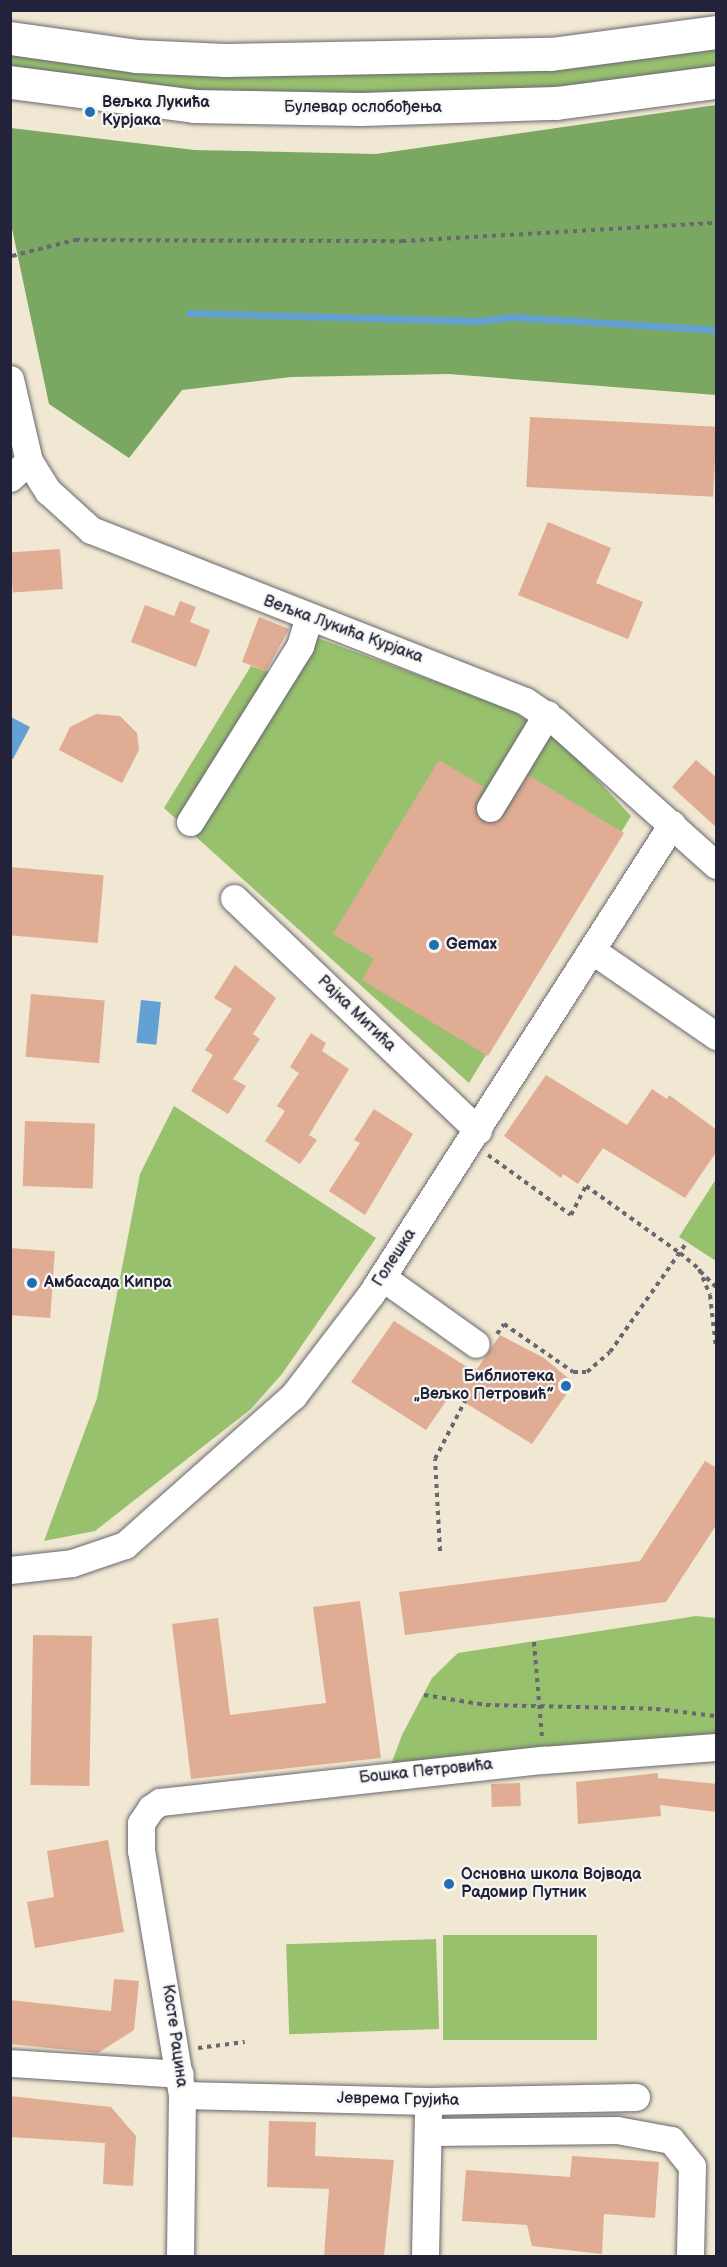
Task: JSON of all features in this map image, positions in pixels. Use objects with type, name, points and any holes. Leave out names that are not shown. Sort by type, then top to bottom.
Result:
[{"type":"main road","points":[[10,38],[136,56],[225,60],[551,54],[717,32]]},
{"type":"main road","name":"Булевар ослобођења","points":[[10,82],[194,106],[340,109],[556,103],[717,82]]},
{"type":"street","name":"Вељка Лукића Курјака","points":[[10,379],[20,470],[48,491],[91,530],[490,685],[547,714],[717,866]]},
{"type":"street","points":[[190,822],[300,646],[309,616]]},
{"type":"street","points":[[490,808],[547,714]]},
{"type":"street","name":"Голешка","points":[[10,1570],[95,1557],[145,1531],[277,1413],[382,1277],[593,951],[672,824]]},
{"type":"street","name":"Рајка Митића","points":[[234,898],[473,1137]]},
{"type":"street","points":[[593,951],[717,1036]]},
{"type":"street","points":[[382,1277],[483,1343]]},
{"type":"street","name":"Бошка Петровића","points":[[142,1818],[160,1802],[543,1760],[717,1747]]},
{"type":"street","name":"Косте Рацина","points":[[142,1818],[141,1851],[177,2044],[181,2085],[180,2256]]},
{"type":"street","name":"Јеврема Грујића","points":[[10,2063],[181,2085],[428,2101],[626,2097]]},
{"type":"street","points":[[425,2256],[440,2132],[428,2101]]},
{"type":"street","points":[[440,2132],[617,2130],[671,2140],[692,2166],[690,2256]]},
{"type":"path","points":[[12,256],[75,240],[402,241],[717,223]]},
{"type":"path","points":[[473,1137],[571,1215],[586,1186],[680,1253],[717,1287]]},
{"type":"path","points":[[483,1343],[504,1324],[573,1372],[586,1372],[610,1352],[687,1242]]},
{"type":"path","points":[[699,1269],[710,1295],[717,1348]]},
{"type":"path","points":[[440,1551],[435,1459],[466,1399]]},
{"type":"path","points":[[534,1642],[543,1760]]},
{"type":"path","points":[[423,1695],[452,1703],[717,1716]]},
{"type":"path","points":[[177,2044],[245,2042]]},
{"type":"green space","points":[[716,43],[716,71],[621,86],[278,101],[11,77],[10,52],[179,71],[421,74],[557,65]]},
{"type":"green space","points":[[716,105],[716,395],[449,374],[291,377],[182,390],[129,458],[49,404],[11,224],[11,128],[194,150],[376,154]]},
{"type":"green space","name":"Gemax","points":[[296,630],[510,709],[568,748],[631,816],[469,1083],[164,808],[251,666],[269,672]]},
{"type":"green space","points":[[174,1106],[376,1238],[282,1374],[251,1409],[95,1531],[44,1541],[97,1398],[140,1174]]},
{"type":"green space","points":[[716,1179],[716,1261],[679,1237]]},
{"type":"green space","points":[[696,1616],[716,1618],[716,1747],[396,1776],[392,1762],[402,1735],[432,1678],[458,1653]]},
{"type":"green space","points":[[443,1935],[597,1935],[597,2040],[443,2040]]},
{"type":"green space","points":[[436,1939],[439,2029],[289,2034],[286,1944]]},
{"type":"water","points":[[11,717],[30,727],[13,759],[11,758]]},
{"type":"water","points":[[141,1000],[161,1002],[156,1045],[137,1043]]},
{"type":"building","points":[[530,417],[716,427],[713,497],[526,487]]},
{"type":"building","points":[[548,522],[611,548],[596,583],[643,602],[628,639],[518,595]]},
{"type":"building","points":[[60,549],[63,589],[13,592],[10,552]]},
{"type":"building","points":[[180,601],[196,607],[190,622],[210,630],[196,667],[131,642],[145,605],[174,616]]},
{"type":"building","points":[[259,617],[289,629],[266,671],[242,662]]},
{"type":"building","points":[[96,714],[120,716],[137,733],[139,750],[122,783],[59,750],[70,727]]},
{"type":"building","points":[[439,760],[484,787],[474,807],[482,822],[503,817],[528,775],[624,833],[488,1056],[362,980],[374,959],[333,934]]},
{"type":"building","points":[[696,760],[717,778],[717,828],[672,787]]},
{"type":"building","points":[[10,867],[104,875],[98,943],[10,935]]},
{"type":"building","points":[[235,965],[276,998],[253,1034],[260,1039],[233,1079],[246,1086],[228,1114],[191,1091],[213,1055],[205,1050],[232,1009],[214,998]]},
{"type":"building","points":[[31,994],[105,1000],[99,1063],[26,1057]]},
{"type":"building","points":[[311,1033],[326,1043],[322,1051],[349,1069],[309,1135],[317,1140],[300,1164],[265,1141],[285,1111],[277,1106],[299,1073],[290,1067]]},
{"type":"building","points":[[546,1075],[627,1125],[652,1089],[667,1099],[669,1095],[717,1130],[717,1151],[685,1198],[603,1148],[578,1184],[563,1174],[561,1178],[504,1136]]},
{"type":"building","points":[[374,1109],[413,1134],[365,1215],[329,1191],[360,1143],[354,1140]]},
{"type":"building","points":[[25,1121],[95,1123],[93,1188],[23,1186]]},
{"type":"building","name":"Амбасада Кипра","points":[[10,1248],[55,1251],[50,1318],[10,1315]]},
{"type":"building","points":[[394,1321],[475,1372],[500,1335],[544,1358],[574,1383],[532,1444],[451,1394],[426,1430],[351,1382]]},
{"type":"building","points":[[705,1461],[717,1468],[717,1524],[666,1602],[405,1635],[399,1592],[640,1561]]},
{"type":"building","points":[[360,1601],[381,1758],[191,1779],[172,1624],[218,1618],[230,1715],[326,1703],[313,1607]]},
{"type":"building","points":[[33,1635],[92,1636],[89,1786],[30,1785]]},
{"type":"building","points":[[658,1773],[658,1778],[717,1784],[717,1812],[660,1805],[661,1816],[578,1824],[576,1782]]},
{"type":"building","points":[[520,1783],[521,1806],[492,1807],[491,1784]]},
{"type":"building","points":[[108,1840],[124,1932],[35,1948],[27,1902],[54,1897],[47,1851]]},
{"type":"building","points":[[114,1979],[139,1981],[134,2030],[98,2053],[10,2044],[10,2000],[111,2011]]},
{"type":"building","points":[[10,2096],[111,2107],[136,2136],[133,2186],[103,2184],[105,2143],[10,2137]]},
{"type":"building","points":[[269,2121],[316,2122],[315,2156],[394,2160],[384,2256],[324,2256],[329,2189],[267,2187]]},
{"type":"building","points":[[572,2156],[659,2162],[655,2218],[604,2214],[602,2254],[532,2246],[527,2225],[462,2221],[466,2170],[570,2177]]},
{"type":"waterway","points":[[189,313],[479,321],[512,317],[716,330]]},
{"type":"place","name":"Вељка Лукића Курјака","points":[[90,112]]},
{"type":"place","name":"Gemax","points":[[434,945]]},
{"type":"place","name":"Амбасада Кипра","points":[[32,1283]]},
{"type":"place","name":"Библиотека „Вељко Петровић”","points":[[566,1386]]},
{"type":"place","name":"Основна школа Војвода Радомир Путник","points":[[449,1884]]}]
